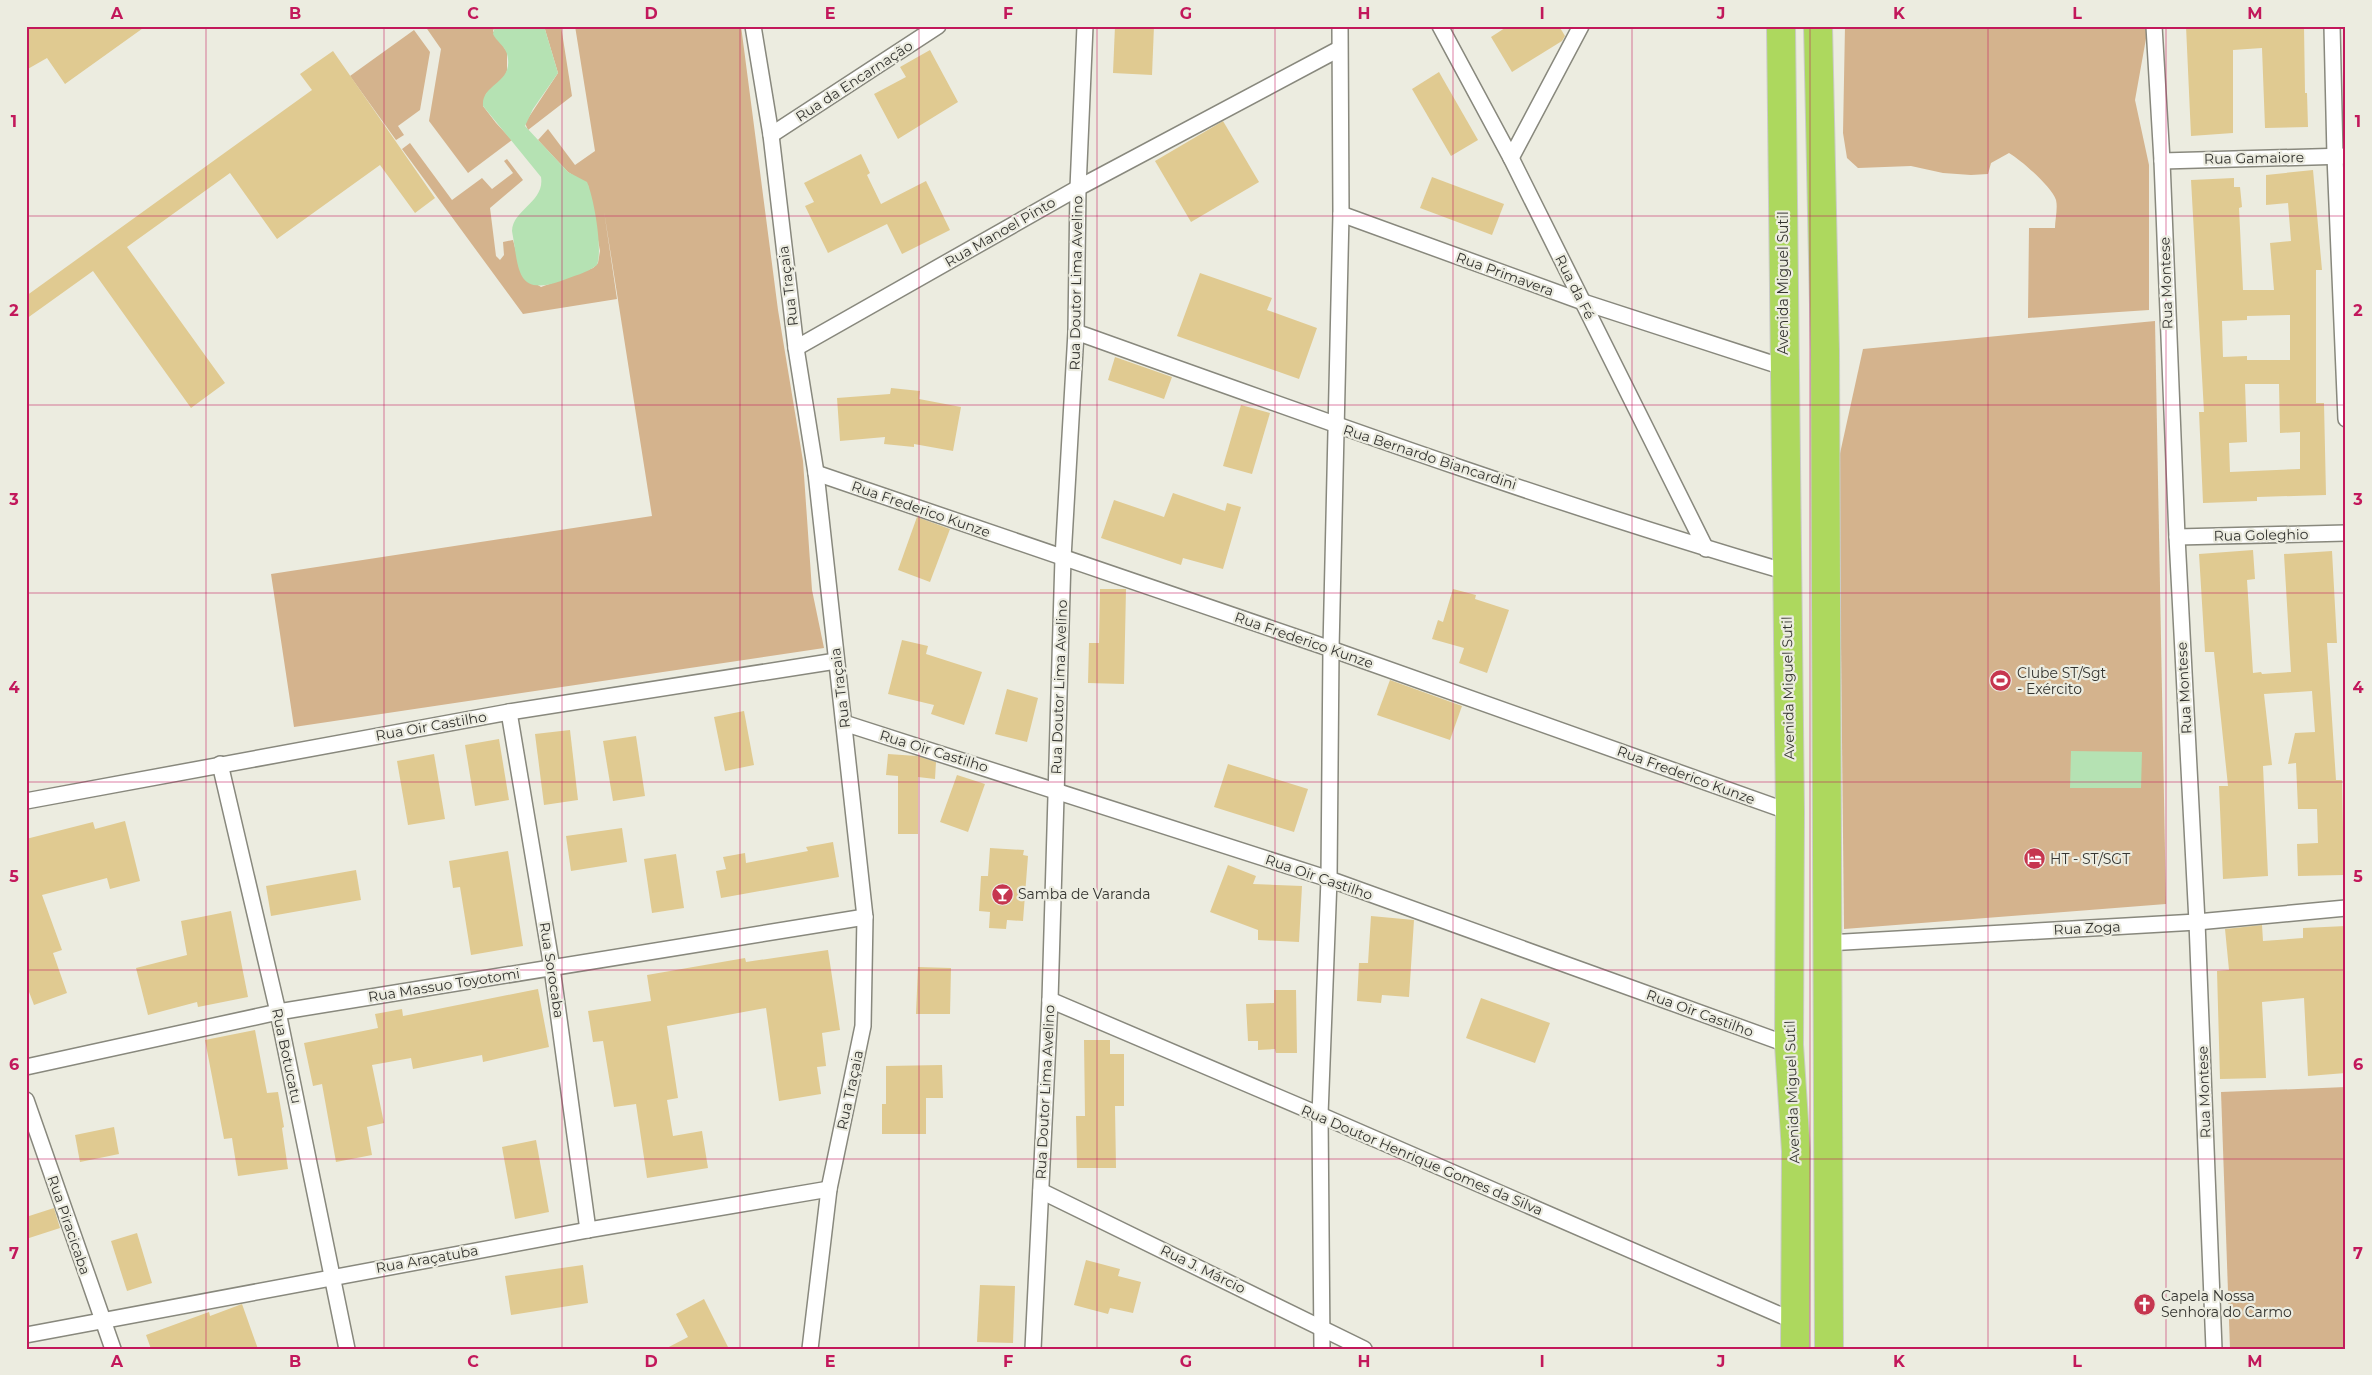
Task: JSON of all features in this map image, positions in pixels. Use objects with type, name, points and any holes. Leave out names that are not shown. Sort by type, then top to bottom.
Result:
[{"type":"highway","name":"Avenida Miguel Sutil","points":[[1781,26],[1790,812],[1789,1045],[1796,1151],[1795,1349]]},
{"type":"highway","points":[[1818,26],[1825,351],[1829,1349]]},
{"type":"street","name":"Rua Traçaia","points":[[754,26],[770,136],[796,348],[816,473],[865,917],[863,1026],[829,1189],[810,1349]]},
{"type":"street","name":"Rua da Encarnação","points":[[770,136],[938,26]]},
{"type":"street","name":"Rua Doutor Lima Avelino","points":[[1033,1349],[1050,1000],[1063,558],[1076,332],[1078,188],[1085,26]]},
{"type":"street","points":[[1322,1349],[1320,1115],[1329,879],[1331,649],[1341,214],[1340,26]]},
{"type":"street","name":"Rua da Fé","points":[[1440,26],[1511,158],[1706,549]]},
{"type":"street","points":[[1511,158],[1581,26]]},
{"type":"street","name":"Rua Montese","points":[[2154,26],[2162,161],[2176,537],[2197,922],[2214,1349]]},
{"type":"street","points":[[2332,26],[2340,156],[2346,418]]},
{"type":"street","name":"Rua Manoel Pinto","points":[[796,348],[1078,188],[1339,49]]},
{"type":"street","name":"Rua Gamaiore","points":[[2162,161],[2340,156]]},
{"type":"street","name":"Rua Primavera","points":[[1341,214],[1582,302],[1784,367]]},
{"type":"street","name":"Rua Bernardo Biancardini","points":[[1076,332],[1337,426],[1706,549],[1787,572]]},
{"type":"street","name":"Rua Frederico Kunze","points":[[816,473],[1331,649],[1790,812]]},
{"type":"street","name":"Rua Goleghio","points":[[2176,537],[2346,533]]},
{"type":"street","name":"Rua Oir Castilho","points":[[26,801],[509,712],[836,661]]},
{"type":"street","name":"Rua Sorocaba","points":[[509,712],[552,968],[588,1230]]},
{"type":"street","name":"Rua Oir Castilho","points":[[844,723],[1329,879],[1789,1045]]},
{"type":"street","name":"Rua Botucatu","points":[[220,764],[278,1012],[347,1349]]},
{"type":"street","name":"Rua Zoga","points":[[1827,943],[2197,922],[2346,908]]},
{"type":"street","name":"Rua Massuo Toyotomi","points":[[26,1067],[278,1012],[865,917]]},
{"type":"street","name":"Rua Doutor Henrique Gomes da Silva","points":[[1050,1000],[1794,1321]]},
{"type":"street","name":"Rua Piracicaba","points":[[26,1100],[113,1349]]},
{"type":"street","name":"Rua Araçatuba","points":[[26,1335],[588,1230],[829,1189]]},
{"type":"street","name":"Rua J. Márcio","points":[[1041,1190],[1322,1326],[1364,1349]]},
{"type":"shaded area","points":[[425,26],[495,26],[493,31],[507,52],[507,71],[505,76],[486,94],[483,106],[512,140],[468,173],[429,121],[441,49]]},
{"type":"shaded area","points":[[495,26],[544,26],[558,73],[533,109],[525,126],[568,172],[587,182],[595,211],[599,248],[597,265],[580,274],[546,285],[535,285],[527,282],[522,276],[518,267],[512,231],[518,217],[538,193],[541,186],[541,177],[483,106],[487,92],[502,78],[508,64],[506,51],[493,34]]},
{"type":"shaded area","points":[[544,26],[561,26],[572,96],[528,130],[525,123],[558,73]]},
{"type":"shaded area","points":[[575,26],[741,26],[778,310],[803,461],[812,590],[824,648],[294,727],[271,574],[652,516],[604,211],[617,299],[523,314],[402,149],[410,143],[452,200],[482,178],[492,189],[513,173],[504,161],[507,159],[523,180],[490,208],[496,256],[500,260],[504,255],[503,242],[513,240],[522,275],[541,287],[593,268],[598,263],[600,251],[588,185],[568,172],[538,140],[548,129],[575,165],[595,151]]},
{"type":"shaded area","points":[[1845,26],[2145,26],[2147,33],[2135,100],[2149,165],[2149,310],[2028,318],[2029,228],[2055,228],[2057,203],[2043,181],[2009,153],[1991,163],[1988,174],[1971,175],[1943,173],[1911,166],[1858,168],[1847,158],[1843,133]]},
{"type":"shaded area","points":[[414,30],[430,52],[420,110],[398,126],[404,135],[396,140],[350,76]]},
{"type":"shaded area","name":"Clube ST/Sgt - Exército","points":[[2155,321],[2166,904],[1844,929],[1839,458],[1863,349]]},
{"type":"shaded area","points":[[2071,751],[2142,752],[2141,788],[2070,788]]},
{"type":"shaded area","points":[[2346,1087],[2346,1349],[2230,1349],[2221,1092]]},
{"type":"building","points":[[26,26],[146,26],[65,84],[47,58],[26,70]]},
{"type":"building","points":[[1115,26],[1154,26],[1152,75],[1113,73]]},
{"type":"building","points":[[1508,26],[1559,26],[1565,36],[1562,41],[1512,72],[1491,37]]},
{"type":"building","points":[[2186,26],[2304,26],[2305,93],[2307,93],[2308,127],[2265,128],[2262,48],[2233,50],[2233,133],[2191,136]]},
{"type":"building","points":[[930,50],[958,102],[898,139],[874,94],[906,77],[900,67]]},
{"type":"building","points":[[333,51],[435,198],[415,213],[380,165],[277,239],[230,173],[127,247],[225,383],[191,408],[93,271],[26,319],[26,296],[312,90],[300,74]]},
{"type":"building","points":[[1439,72],[1478,140],[1451,156],[1412,89]]},
{"type":"building","points":[[1223,121],[1259,182],[1191,222],[1155,161]]},
{"type":"building","points":[[861,154],[870,173],[867,175],[881,204],[926,181],[950,230],[902,254],[887,224],[828,253],[805,206],[814,202],[804,183]]},
{"type":"building","points":[[2313,170],[2322,270],[2316,270],[2316,403],[2324,403],[2326,495],[2257,497],[2257,501],[2203,503],[2199,412],[2204,412],[2191,180],[2234,178],[2234,187],[2240,187],[2242,207],[2239,208],[2243,290],[2274,290],[2270,243],[2291,241],[2288,203],[2266,205],[2266,175]],"holes":[[[2290,315],[2290,360],[2247,360],[2247,356],[2223,357],[2222,321],[2247,320],[2247,316]],[[2245,384],[2279,384],[2280,433],[2300,432],[2300,469],[2230,472],[2229,443],[2247,442]]]},
{"type":"building","points":[[1432,177],[1504,204],[1492,235],[1420,208]]},
{"type":"building","points":[[1200,273],[1272,298],[1267,310],[1317,328],[1299,379],[1177,336]]},
{"type":"building","points":[[1115,357],[1172,377],[1164,399],[1108,380]]},
{"type":"building","points":[[891,388],[920,391],[919,399],[961,407],[953,451],[914,444],[914,447],[884,444],[885,437],[840,441],[837,398],[890,394]]},
{"type":"building","points":[[1241,405],[1270,413],[1252,474],[1223,466]]},
{"type":"building","points":[[1173,493],[1225,511],[1227,503],[1241,507],[1223,569],[1183,558],[1181,565],[1101,538],[1114,500],[1164,517]]},
{"type":"building","points":[[917,517],[950,529],[930,582],[898,570]]},
{"type":"building","points":[[2253,550],[2255,579],[2247,580],[2253,673],[2261,672],[2262,674],[2291,672],[2284,554],[2332,551],[2337,643],[2327,643],[2336,780],[2342,780],[2344,875],[2298,876],[2297,844],[2318,843],[2317,809],[2298,809],[2296,763],[2288,764],[2295,733],[2315,732],[2312,691],[2264,694],[2272,765],[2263,766],[2268,876],[2223,879],[2219,786],[2228,786],[2214,652],[2205,652],[2199,554]]},
{"type":"building","points":[[1100,589],[1126,589],[1124,684],[1088,683],[1089,643],[1099,643]]},
{"type":"building","points":[[1453,589],[1476,595],[1475,599],[1509,610],[1487,673],[1459,663],[1464,648],[1432,639],[1438,620],[1443,622]]},
{"type":"building","points":[[902,640],[928,646],[926,654],[982,672],[964,725],[931,714],[934,705],[888,694]]},
{"type":"building","points":[[1390,680],[1462,706],[1450,740],[1377,715]]},
{"type":"building","points":[[1007,689],[1038,698],[1027,742],[995,734]]},
{"type":"building","points":[[744,711],[754,765],[725,771],[714,717]]},
{"type":"building","points":[[570,730],[578,800],[544,805],[535,734]]},
{"type":"building","points":[[636,736],[645,796],[613,801],[603,741]]},
{"type":"building","points":[[499,739],[509,800],[475,806],[465,745]]},
{"type":"building","points":[[434,754],[445,819],[408,825],[397,761]]},
{"type":"building","points":[[888,754],[917,756],[936,762],[935,779],[918,777],[918,834],[898,834],[898,776],[886,775]]},
{"type":"building","points":[[1228,764],[1308,789],[1294,832],[1214,807]]},
{"type":"building","points":[[957,775],[985,784],[968,832],[940,822]]},
{"type":"building","points":[[125,821],[140,881],[110,889],[107,878],[42,895],[62,950],[53,953],[67,993],[34,1005],[26,984],[26,839],[93,822],[95,829]]},
{"type":"building","points":[[622,828],[627,862],[571,871],[566,836]]},
{"type":"building","points":[[833,842],[839,877],[721,898],[716,871],[726,869],[723,857],[745,853],[746,863],[808,851],[806,847]]},
{"type":"building","name":"Samba de Varanda","points":[[990,848],[1024,850],[1023,855],[1028,856],[1023,921],[1007,920],[1006,929],[989,928],[990,912],[979,911],[981,876],[988,876]]},
{"type":"building","points":[[508,851],[523,946],[471,955],[460,887],[453,888],[449,861]]},
{"type":"building","points":[[676,854],[684,908],[652,913],[644,859]]},
{"type":"building","points":[[1228,865],[1256,876],[1253,884],[1302,886],[1299,942],[1258,940],[1258,930],[1210,912]]},
{"type":"building","points":[[356,870],[361,900],[271,916],[266,886]]},
{"type":"building","points":[[231,911],[248,997],[198,1007],[197,1002],[148,1015],[136,968],[187,955],[181,921]]},
{"type":"building","points":[[1371,916],[1414,920],[1409,997],[1382,995],[1381,1003],[1357,1001],[1359,963],[1368,963]]},
{"type":"building","points":[[2262,925],[2263,941],[2303,938],[2303,928],[2346,926],[2346,1073],[2308,1076],[2304,998],[2262,1002],[2266,1078],[2220,1079],[2217,971],[2229,970],[2225,929]]},
{"type":"building","points":[[828,950],[840,1030],[822,1033],[826,1066],[817,1067],[821,1094],[779,1101],[766,1008],[667,1026],[678,1098],[667,1100],[673,1136],[702,1131],[708,1168],[647,1178],[636,1104],[614,1107],[603,1041],[593,1042],[588,1011],[651,1001],[647,975],[745,958],[746,962]]},
{"type":"building","points":[[918,967],[951,968],[950,1014],[916,1014]]},
{"type":"building","points":[[538,989],[549,1047],[483,1062],[482,1055],[413,1069],[411,1058],[372,1065],[384,1123],[367,1127],[372,1155],[336,1162],[322,1084],[313,1086],[304,1043],[378,1028],[375,1014],[402,1009],[403,1016]]},
{"type":"building","points":[[1274,990],[1296,990],[1297,1053],[1276,1053],[1275,1049],[1258,1050],[1258,1041],[1248,1041],[1246,1004],[1274,1003]]},
{"type":"building","points":[[1481,998],[1550,1023],[1535,1063],[1466,1038]]},
{"type":"building","points":[[255,1030],[267,1093],[278,1092],[288,1169],[238,1176],[232,1138],[224,1139],[205,1040]]},
{"type":"building","points":[[1084,1040],[1110,1040],[1110,1054],[1124,1054],[1124,1106],[1115,1106],[1116,1168],[1077,1168],[1076,1116],[1085,1116]]},
{"type":"building","points":[[942,1065],[943,1098],[926,1098],[926,1134],[882,1134],[882,1104],[886,1104],[886,1066]]},
{"type":"building","points":[[114,1127],[119,1154],[80,1162],[75,1135]]},
{"type":"building","points":[[536,1140],[549,1212],[515,1219],[502,1147]]},
{"type":"building","points":[[54,1208],[60,1228],[26,1239],[26,1217]]},
{"type":"building","points":[[137,1233],[152,1283],[127,1291],[111,1241]]},
{"type":"building","points":[[1086,1260],[1120,1269],[1118,1276],[1141,1282],[1133,1313],[1110,1308],[1108,1314],[1074,1305]]},
{"type":"building","points":[[583,1265],[588,1303],[511,1315],[505,1276]]},
{"type":"building","points":[[980,1285],[1015,1286],[1013,1343],[977,1342]]},
{"type":"building","points":[[704,1299],[729,1349],[665,1349],[688,1337],[676,1314]]},
{"type":"building","points":[[242,1304],[258,1349],[151,1349],[146,1335],[209,1312],[210,1316]]},
{"type":"place","name":"Clube ST/Sgt - Exército","points":[[2001,681]]},
{"type":"place","name":"HT - ST/SGT","points":[[2034,859]]},
{"type":"place","name":"Samba de Varanda","points":[[1002,894]]},
{"type":"place","name":"Capela Nossa Senhora do Carmo","points":[[2145,1304]]}]
